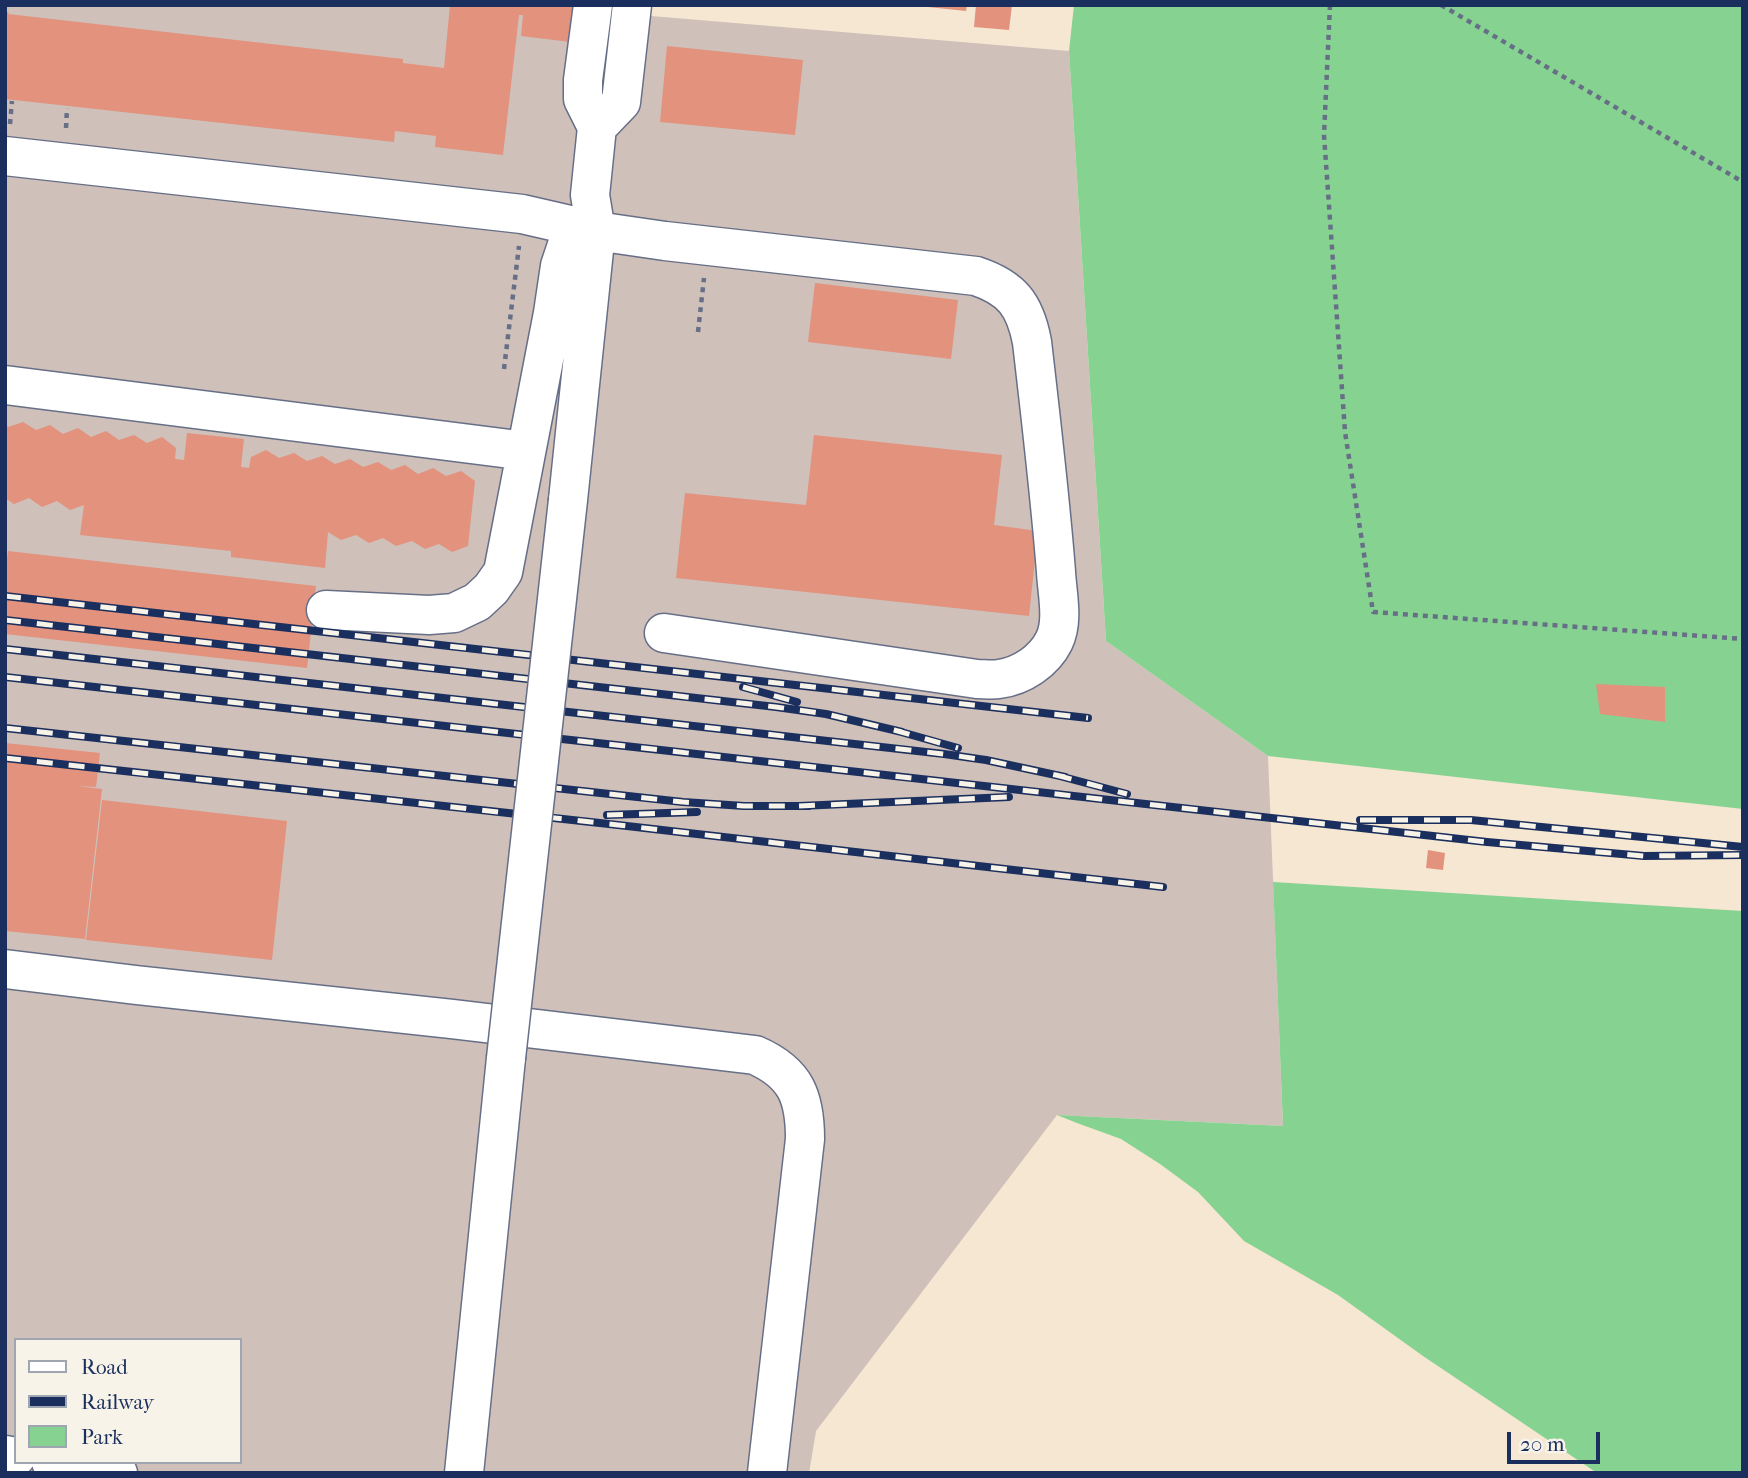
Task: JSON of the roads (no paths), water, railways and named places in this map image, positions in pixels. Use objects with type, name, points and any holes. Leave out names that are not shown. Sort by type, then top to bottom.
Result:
[{"type":"lane","points":[[464,1473],[506,1058],[568,500],[585,229],[597,127],[583,99],[593,5]]},
{"type":"lane","points":[[597,127],[621,102],[632,5]]},
{"type":"lane","points":[[7,143],[522,214],[585,229],[665,241],[976,276],[996,283],[1010,295],[1021,308],[1032,342],[1052,522],[1059,620],[1055,639],[1046,654],[1020,673],[1000,679],[978,679],[664,633]]},
{"type":"lane","points":[[326,610],[429,615],[454,613],[477,601],[491,589],[503,572],[560,266],[585,229]]},
{"type":"lane","points":[[5,385],[526,451]]},
{"type":"lane","points":[[5,969],[755,1055],[772,1063],[789,1079],[800,1096],[805,1115],[767,1473]]},
{"type":"lane","points":[[63,1464],[118,1473]]},
{"type":"railway","points":[[5,596],[1088,718]]},
{"type":"railway","points":[[5,620],[776,707],[826,714],[902,732]]},
{"type":"railway","points":[[5,649],[944,754],[1065,777]]},
{"type":"railway","points":[[5,677],[1487,842],[1644,856],[1743,855]]},
{"type":"railway","points":[[743,687],[797,702]]},
{"type":"railway","points":[[5,728],[683,802],[809,806]]},
{"type":"railway","points":[[894,730],[958,748]]},
{"type":"railway","points":[[5,758],[1163,887]]},
{"type":"railway","points":[[1056,775],[1127,794]]},
{"type":"railway","points":[[799,806],[1009,797]]},
{"type":"railway","points":[[607,815],[697,812]]},
{"type":"railway","points":[[1360,820],[1471,820],[1743,847]]}]
